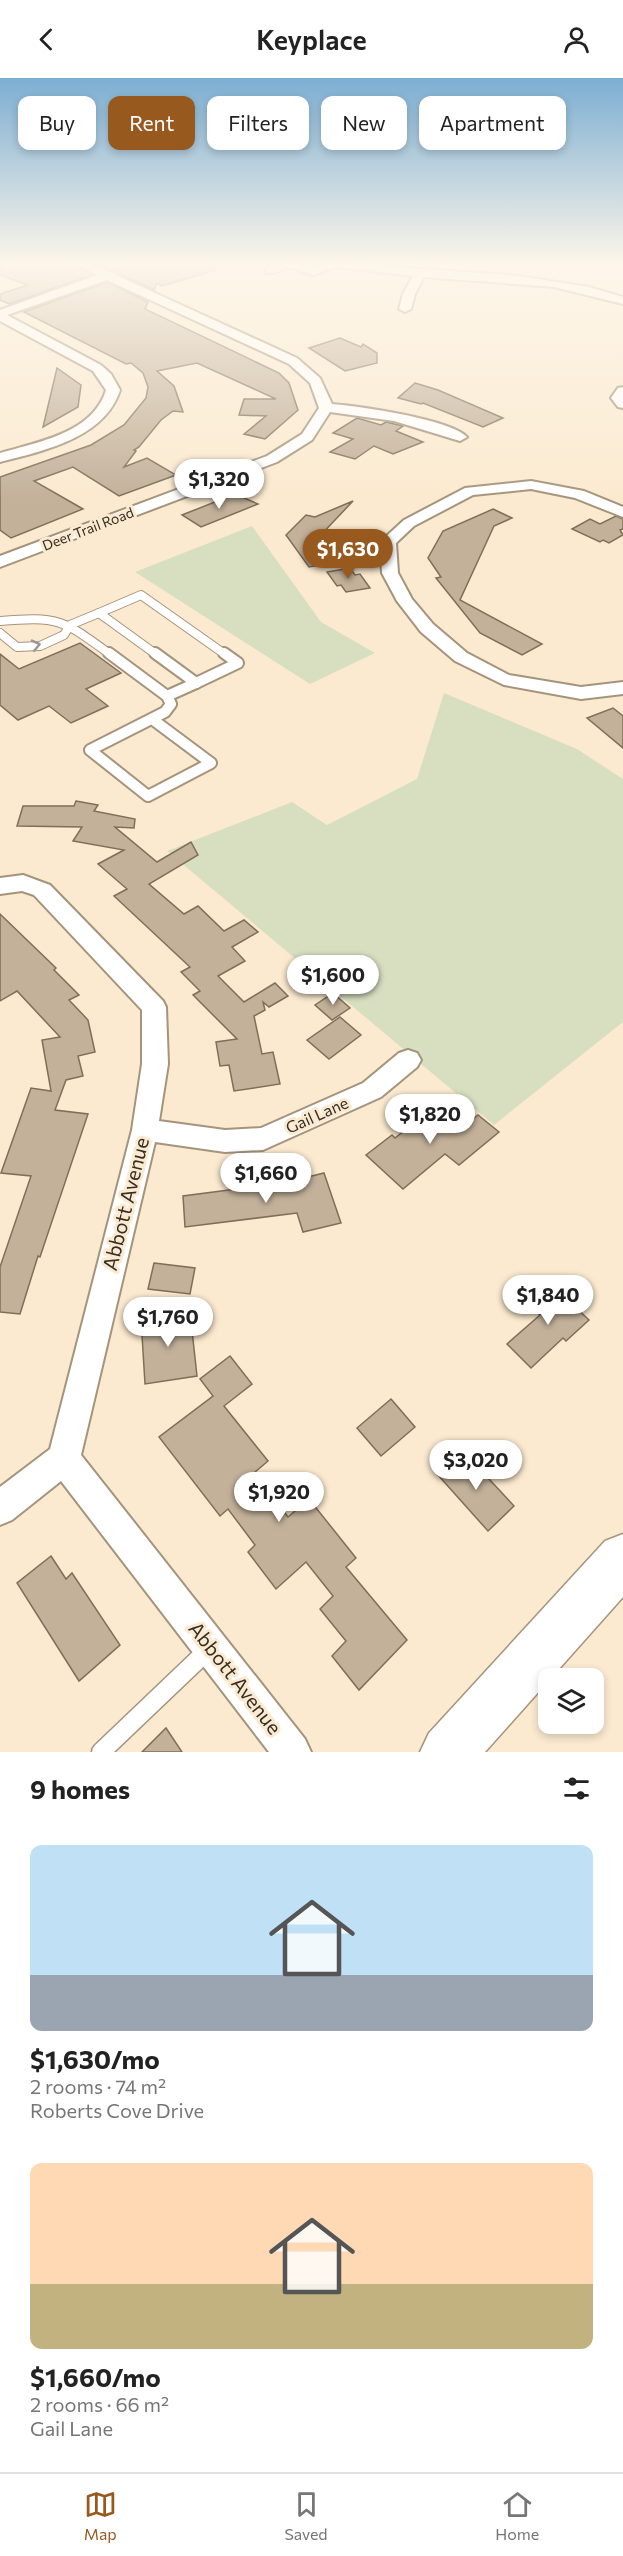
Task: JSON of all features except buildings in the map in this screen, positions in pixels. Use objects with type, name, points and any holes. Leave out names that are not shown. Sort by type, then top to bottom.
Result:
[{"type":"main road","points":[[448,1752],[623,1559]]},
{"type":"street","points":[[0,458],[63,436],[89,424],[106,410],[113,390],[106,377],[97,368],[51,343]]},
{"type":"street","points":[[252,343],[293,362],[314,377],[323,390],[326,408],[391,415],[431,425],[460,436]]},
{"type":"street","points":[[623,391],[618,398],[623,404]]},
{"type":"street","name":"Deer Trail Road","points":[[0,562],[272,459],[307,437],[326,408]]},
{"type":"street","points":[[623,512],[579,494],[531,485],[470,491],[409,524],[388,542],[390,573],[405,601],[427,628],[461,657],[504,680],[581,693],[623,688]]},
{"type":"street","name":"Abbott Avenue","points":[[12,884],[42,890],[53,899],[154,1006],[155,1064],[145,1130],[64,1459],[292,1752]]},
{"type":"street","name":"Gail Lane","points":[[145,1130],[225,1141],[263,1139],[372,1090],[408,1060]]},
{"type":"street","points":[[0,1508],[64,1459]]},
{"type":"lane","points":[[0,633],[17,646],[29,648],[64,635],[70,625],[141,595],[238,663],[167,696]]},
{"type":"lane","points":[[99,613],[196,683]]},
{"type":"lane","points":[[0,621],[44,618],[56,619],[70,625],[167,696],[171,704],[165,712],[90,750],[148,796],[210,764],[152,719]]},
{"type":"lane","points":[[102,1752],[211,1648]]},
{"type":"green space","points":[[252,526],[321,622],[375,653],[310,684],[135,572]]},
{"type":"green space","points":[[444,693],[577,749],[623,779],[623,1022],[494,1125],[167,851],[292,802],[327,825],[417,779]]}]
